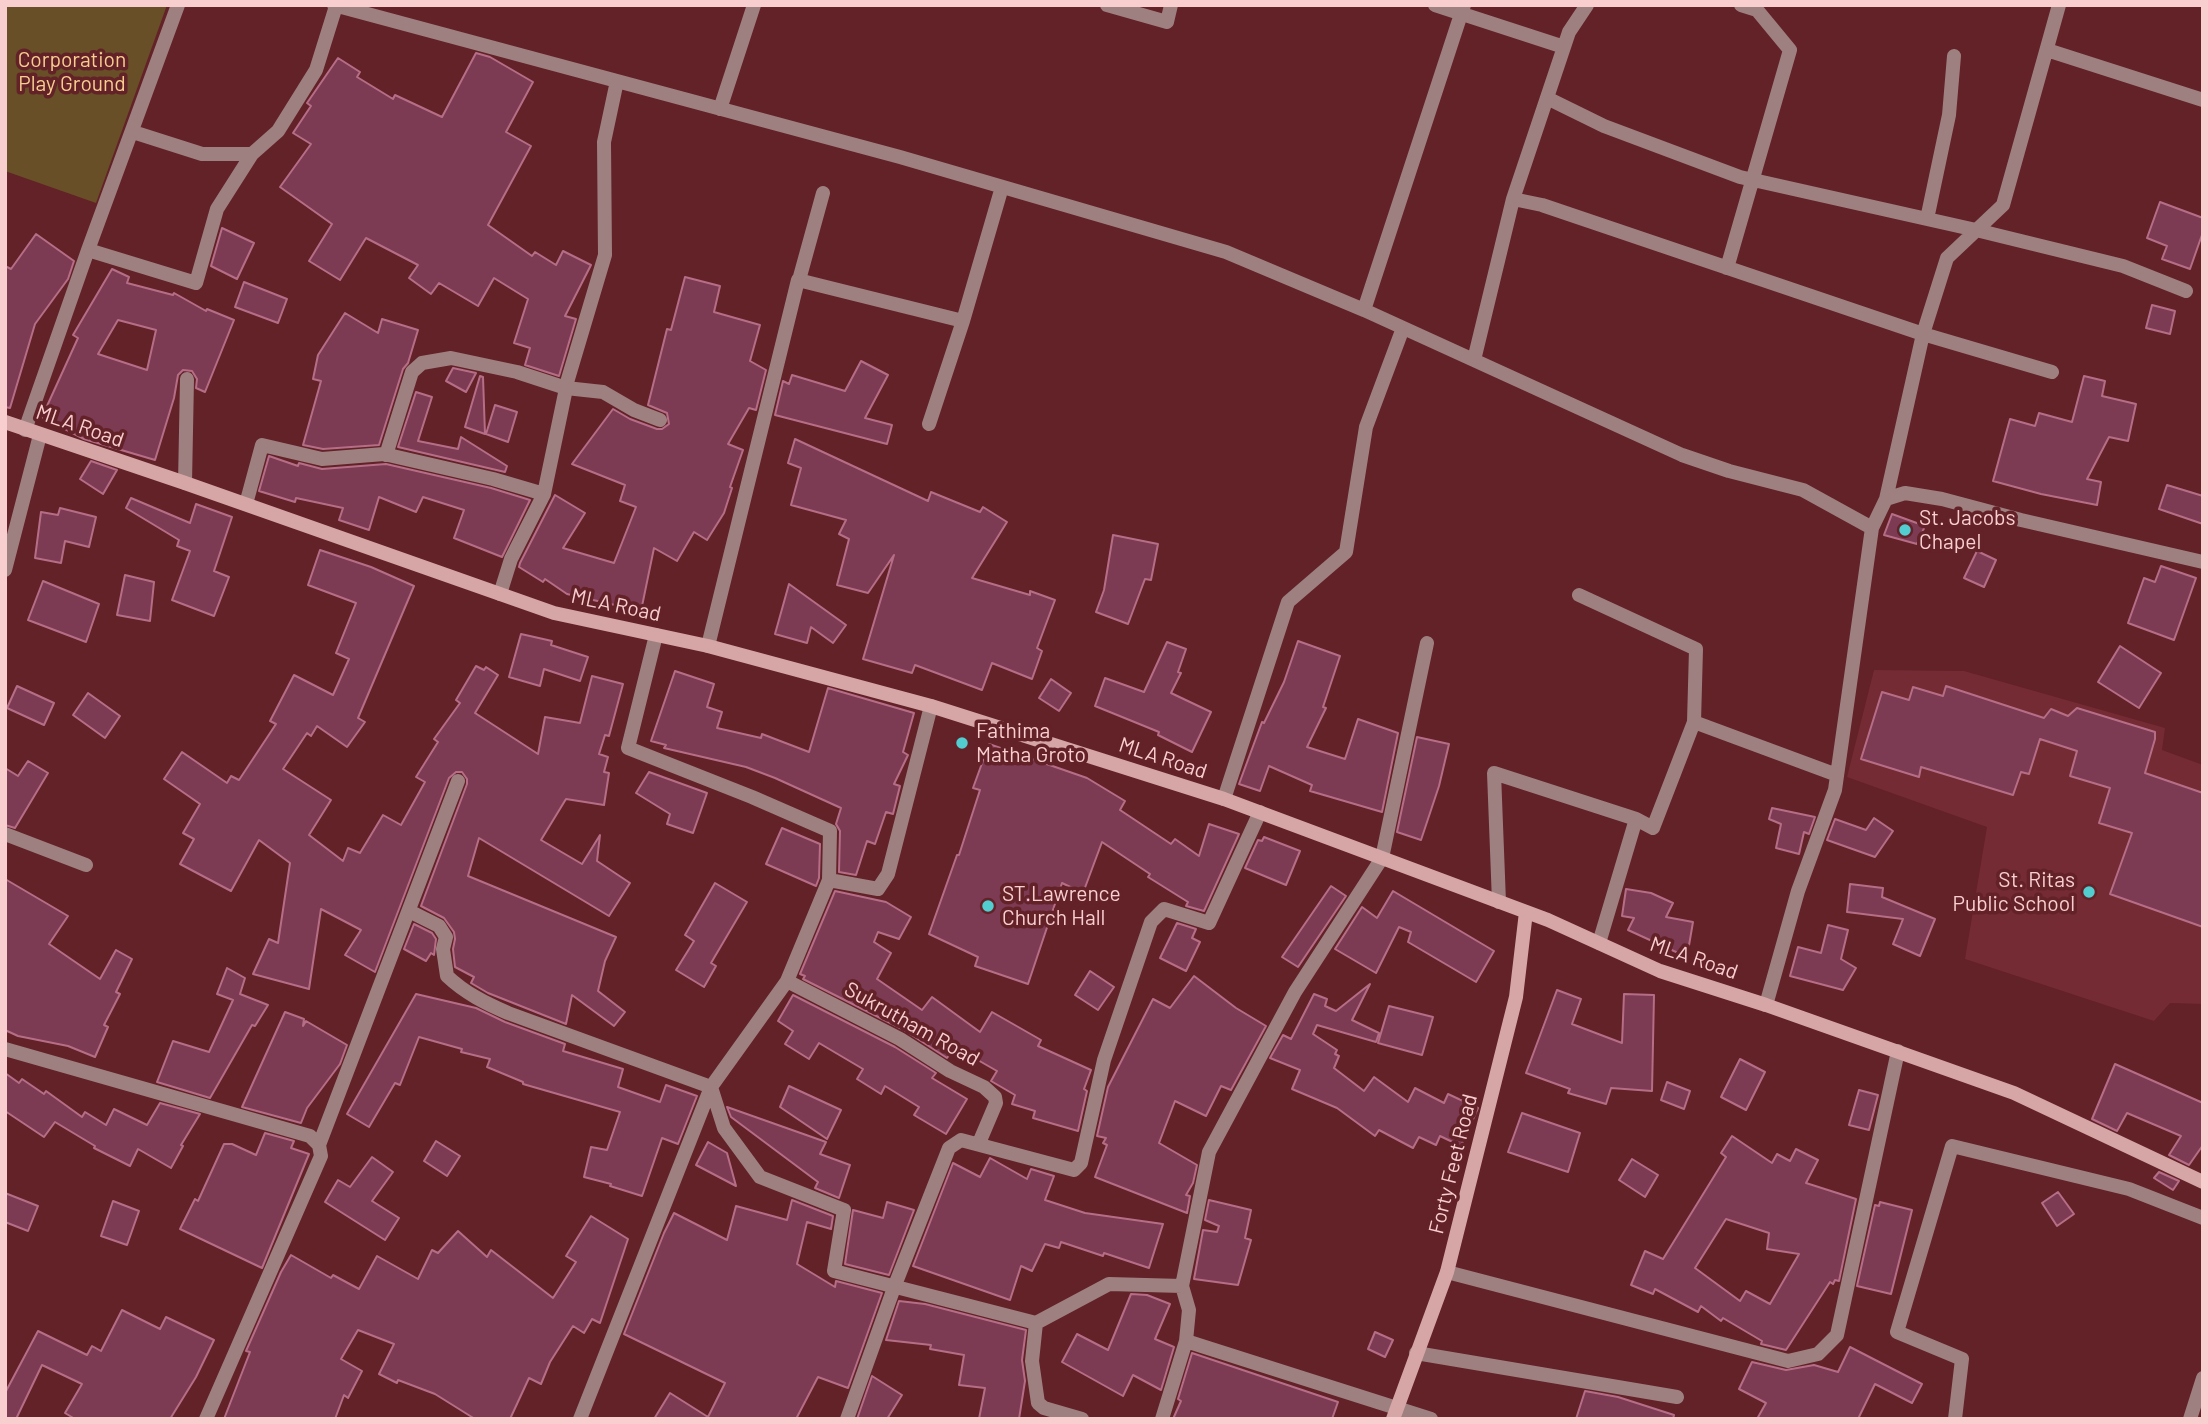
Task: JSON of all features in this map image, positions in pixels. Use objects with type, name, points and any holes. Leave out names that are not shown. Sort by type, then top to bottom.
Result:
[{"type":"street","points":[[25,430],[178,5]]},
{"type":"street","points":[[720,109],[754,5]]},
{"type":"street","points":[[1107,5],[1167,22],[1171,5]]},
{"type":"street","points":[[1435,5],[1462,10],[1564,47]]},
{"type":"street","points":[[1474,360],[1513,199],[1569,32],[1587,5]]},
{"type":"street","points":[[1727,268],[1790,50],[1757,10],[1741,5]]},
{"type":"street","points":[[1766,1004],[1798,891],[1835,790],[1872,528],[1886,499],[1923,334],[1947,258],[2003,205],[2059,5]]},
{"type":"street","points":[[88,250],[196,283],[217,209],[251,154],[278,131],[316,70],[335,6],[367,10],[1226,252],[1364,310],[1682,455],[1729,471],[1803,489],[1872,528]]},
{"type":"street","points":[[1364,310],[1462,10]]},
{"type":"street","points":[[2047,50],[2203,100]]},
{"type":"street","points":[[1927,219],[1949,115],[1954,56]]},
{"type":"street","points":[[500,594],[511,559],[544,494],[566,388],[605,255],[604,142],[617,81]]},
{"type":"street","points":[[1547,99],[1604,126],[1752,180],[2123,266],[2186,291]]},
{"type":"street","points":[[133,132],[202,154],[251,154]]},
{"type":"street","points":[[929,424],[1002,187]]},
{"type":"street","points":[[708,646],[799,281],[824,193]]},
{"type":"street","points":[[1513,199],[1542,205],[1923,334],[2052,372]]},
{"type":"street","points":[[799,281],[963,320]]},
{"type":"street","points":[[1224,799],[1288,602],[1346,552],[1366,427],[1403,328]]},
{"type":"street","points":[[386,455],[412,372],[422,363],[451,358],[517,372],[566,388],[603,393],[660,420]]},
{"type":"street","points":[[185,483],[187,379]]},
{"type":"street","name":"MLA Road","points":[[5,422],[555,613],[708,646],[932,706],[1224,799],[1526,912],[1660,971],[1766,1004],[2014,1093],[2203,1182]]},
{"type":"street","points":[[5,570],[40,435]]},
{"type":"street","points":[[246,504],[261,445],[322,459],[386,455],[493,479],[544,494]]},
{"type":"street","points":[[1886,499],[1905,493],[1942,499],[2203,562]]},
{"type":"street","points":[[1499,902],[1494,773],[1636,819],[1653,828],[1694,722],[1696,649],[1579,595]]},
{"type":"street","points":[[580,1419],[711,1087],[787,981],[829,880],[830,831],[628,748],[656,635]]},
{"type":"street","points":[[1162,1419],[1186,1341],[1189,1310],[1182,1286],[1209,1152],[1295,992],[1382,858],[1427,643]]},
{"type":"street","points":[[829,880],[878,888],[888,874],[932,706]]},
{"type":"street","points":[[1694,722],[1837,775]]},
{"type":"street","points":[[206,1419],[321,1156],[319,1145],[458,781]]},
{"type":"street","points":[[847,1419],[895,1285],[949,1148],[961,1140],[1074,1170],[1081,1163],[1104,1060],[1151,922],[1164,909],[1209,923],[1260,812]]},
{"type":"street","points":[[1599,943],[1636,819]]},
{"type":"street","points":[[5,834],[86,865]]},
{"type":"street","points":[[409,911],[439,926],[446,937],[443,949],[447,976],[481,1000],[508,1013],[711,1087]]},
{"type":"street","name":"Forty Feet Road","points":[[1396,1413],[1447,1272],[1516,997],[1526,912]]},
{"type":"street","name":"Sukrutham Road","points":[[787,981],[900,1039],[950,1071],[984,1087],[995,1097],[996,1103],[979,1143]]},
{"type":"street","points":[[5,1049],[310,1136],[319,1145]]},
{"type":"street","points":[[1447,1272],[1788,1361],[1818,1354],[1837,1335],[1898,1051]]},
{"type":"street","points":[[711,1087],[724,1128],[760,1177],[844,1210],[834,1271],[1036,1323],[1109,1284],[1182,1286]]},
{"type":"street","points":[[1955,1419],[1962,1359],[1897,1332],[1952,1146],[2129,1189],[2203,1218]]},
{"type":"street","points":[[1036,1323],[1032,1361],[1038,1403],[1044,1408],[1082,1419]]},
{"type":"street","points":[[1186,1341],[1396,1413],[1431,1419]]},
{"type":"street","points":[[1416,1353],[1677,1397]]},
{"type":"street","points":[[2190,1419],[2203,1378]]},
{"type":"shaded area","name":"St. Ritas Public School","points":[[1874,670],[1964,671],[2165,728],[2162,750],[2203,765],[2203,1004],[2170,1003],[2154,1021],[1965,959],[1987,827],[1847,777]]},
{"type":"green space","name":"Corporation Play Ground","points":[[5,5],[167,5],[96,203],[5,171]]},
{"type":"building","points":[[476,53],[490,57],[533,82],[506,132],[531,146],[488,225],[532,256],[535,252],[556,265],[563,251],[591,265],[565,316],[576,319],[559,376],[525,365],[530,348],[514,343],[528,299],[494,278],[478,306],[439,283],[431,294],[409,278],[418,265],[366,238],[340,280],[309,261],[332,224],[280,187],[311,144],[293,133],[311,106],[307,103],[338,58],[360,72],[357,77],[393,99],[395,95],[442,117]]},
{"type":"building","points":[[2160,202],[2203,218],[2203,232],[2190,269],[2162,259],[2167,246],[2147,238]]},
{"type":"building","points":[[222,228],[254,243],[237,279],[211,266]]},
{"type":"building","points":[[36,234],[74,261],[68,279],[35,324],[10,408],[5,407],[5,266],[11,269]]},
{"type":"building","points":[[112,269],[129,277],[127,283],[173,295],[174,293],[206,311],[207,309],[234,320],[205,392],[196,388],[197,379],[192,371],[183,370],[178,375],[174,398],[155,460],[84,439],[42,417],[78,338],[73,335]],"holes":[[[118,320],[156,330],[147,370],[98,354]]]},
{"type":"building","points":[[685,277],[720,286],[714,312],[760,325],[750,361],[766,370],[756,410],[749,408],[728,444],[743,450],[724,513],[707,540],[694,532],[677,561],[654,548],[641,611],[567,594],[545,579],[543,582],[519,567],[520,563],[555,495],[585,513],[563,548],[614,563],[636,507],[620,501],[625,485],[572,464],[613,409],[657,429],[669,424],[667,413],[648,405],[667,329],[671,330]]},
{"type":"building","points":[[244,282],[287,299],[278,323],[235,307]]},
{"type":"building","points":[[2152,305],[2175,311],[2170,334],[2146,328]]},
{"type":"building","points":[[345,313],[378,333],[382,319],[418,330],[408,363],[403,369],[379,445],[323,449],[303,445],[321,381],[313,379],[318,355]]},
{"type":"building","points":[[861,361],[888,375],[865,418],[892,425],[887,444],[775,415],[783,381],[789,384],[792,375],[845,391]]},
{"type":"building","points":[[453,368],[476,373],[466,392],[446,381]]},
{"type":"building","points":[[480,376],[483,377],[485,434],[465,427]]},
{"type":"building","points":[[2084,376],[2105,381],[2102,396],[2136,404],[2128,441],[2109,437],[2087,479],[2101,482],[2097,505],[1993,481],[2010,419],[2035,426],[2039,413],[2072,422]]},
{"type":"building","points":[[416,392],[432,397],[418,441],[458,449],[461,437],[507,466],[505,472],[398,447]]},
{"type":"building","points":[[495,405],[517,412],[508,442],[486,434]]},
{"type":"building","points":[[795,439],[928,501],[931,492],[980,512],[983,507],[1007,522],[972,578],[1030,595],[1030,591],[1055,600],[1037,648],[1042,651],[1032,679],[992,663],[982,690],[915,665],[912,673],[863,659],[894,555],[868,593],[837,585],[849,539],[839,534],[846,520],[791,505],[801,468],[788,463]]},
{"type":"building","points":[[269,456],[298,466],[299,463],[322,469],[386,464],[491,488],[530,500],[502,557],[454,538],[464,510],[423,497],[416,512],[379,497],[369,530],[339,520],[343,508],[296,498],[295,502],[259,491]]},
{"type":"building","points":[[91,461],[117,470],[103,494],[80,479]]},
{"type":"building","points":[[2167,485],[2203,496],[2203,524],[2159,509]]},
{"type":"building","points":[[131,498],[190,523],[196,504],[232,517],[214,571],[229,577],[214,616],[172,600],[190,551],[177,546],[179,540],[126,508]]},
{"type":"building","points":[[60,508],[96,517],[89,547],[65,541],[61,563],[35,558],[41,512],[58,515]]},
{"type":"building","name":"St. Jacobs Chapel","points":[[1892,514],[1925,526],[1917,544],[1884,535]]},
{"type":"building","points":[[1113,535],[1158,544],[1151,580],[1145,579],[1128,624],[1096,612],[1104,590]]},
{"type":"building","points":[[320,550],[371,567],[414,586],[358,718],[365,722],[347,747],[317,726],[311,736],[307,733],[283,769],[331,800],[309,835],[343,861],[348,848],[360,853],[383,815],[401,825],[425,782],[416,777],[438,742],[434,739],[460,703],[456,700],[476,666],[484,670],[486,667],[498,675],[475,713],[538,754],[545,717],[580,723],[592,676],[623,684],[609,736],[605,735],[599,754],[608,757],[604,772],[609,773],[604,805],[566,799],[541,840],[582,864],[600,835],[597,861],[630,883],[609,916],[479,838],[468,876],[616,937],[605,961],[598,991],[625,1012],[614,1026],[572,995],[566,1024],[488,993],[471,983],[474,977],[455,967],[454,932],[444,918],[421,906],[467,784],[462,772],[456,772],[449,778],[375,972],[345,955],[361,930],[321,909],[309,989],[253,974],[269,939],[278,943],[290,863],[259,840],[231,891],[180,864],[194,839],[183,833],[200,804],[164,779],[182,752],[227,783],[231,776],[239,780],[276,724],[270,721],[294,675],[333,695],[349,659],[336,653],[356,603],[308,585]]},
{"type":"building","points":[[1977,551],[1996,560],[1984,587],[1964,578]]},
{"type":"building","points":[[2161,566],[2196,578],[2174,640],[2128,623],[2144,578],[2155,582]]},
{"type":"building","points":[[125,575],[154,582],[150,621],[117,615]]},
{"type":"building","points":[[43,581],[99,604],[86,642],[28,620]]},
{"type":"building","points":[[789,584],[846,625],[833,643],[811,627],[807,643],[775,634]]},
{"type":"building","points":[[521,634],[552,641],[551,645],[588,657],[580,681],[544,669],[540,686],[509,677]]},
{"type":"building","points":[[1298,641],[1340,656],[1323,707],[1326,708],[1307,747],[1345,759],[1358,719],[1398,733],[1382,812],[1310,791],[1312,785],[1269,766],[1260,791],[1239,784],[1262,722],[1264,723],[1284,682]]},
{"type":"building","points":[[1167,642],[1186,649],[1178,672],[1181,673],[1171,693],[1211,712],[1192,752],[1158,735],[1159,732],[1095,706],[1105,678],[1144,692]]},
{"type":"building","points":[[2120,646],[2161,673],[2139,708],[2098,682]]},
{"type":"building","points":[[675,671],[714,684],[707,707],[722,712],[717,728],[761,738],[762,734],[809,752],[828,688],[914,713],[903,752],[908,755],[894,784],[900,786],[893,814],[886,812],[875,844],[867,841],[856,875],[839,872],[840,831],[836,824],[841,808],[746,767],[664,748],[666,745],[651,741]]},
{"type":"building","points":[[1051,679],[1071,693],[1059,711],[1039,698]]},
{"type":"building","points":[[17,686],[54,703],[44,725],[7,708]]},
{"type":"building","name":"St. Ritas Public School","points":[[1946,686],[2044,718],[2051,709],[2068,716],[2077,708],[2155,732],[2145,773],[2203,793],[2203,927],[2110,894],[2132,833],[2099,823],[2110,788],[2070,776],[2077,751],[2040,739],[2029,774],[2021,772],[2013,795],[1921,767],[1919,777],[1861,759],[1882,692],[1909,700],[1913,687],[1943,696]]},
{"type":"building","points":[[88,693],[120,716],[105,738],[73,715]]},
{"type":"building","points":[[1417,737],[1449,744],[1439,786],[1421,840],[1397,832]]},
{"type":"building","points":[[989,744],[1087,778],[1125,801],[1120,810],[1171,844],[1175,839],[1199,856],[1209,824],[1239,834],[1204,911],[1186,906],[1188,902],[1148,877],[1150,874],[1102,842],[1083,893],[1062,883],[1028,984],[975,966],[978,957],[929,934],[980,790],[973,788]]},
{"type":"building","points":[[28,761],[48,773],[15,828],[5,825],[5,768],[18,776]]},
{"type":"building","points":[[649,772],[707,793],[693,833],[667,824],[670,814],[636,793]]},
{"type":"building","points":[[1772,808],[1815,817],[1809,834],[1804,832],[1799,854],[1776,848],[1781,824],[1769,819]]},
{"type":"building","points":[[1874,818],[1893,831],[1875,857],[1827,840],[1835,819],[1866,830]]},
{"type":"building","points":[[782,828],[820,844],[819,878],[816,886],[766,864]]},
{"type":"building","points":[[1264,837],[1300,851],[1286,885],[1245,868],[1258,840],[1262,841]]},
{"type":"building","points":[[5,879],[68,916],[49,944],[100,979],[116,950],[132,959],[116,992],[120,994],[104,1025],[108,1027],[95,1057],[68,1046],[18,1036],[5,1030]]},
{"type":"building","points":[[715,883],[747,902],[711,963],[716,966],[704,987],[676,970],[694,941],[685,935]]},
{"type":"building","points":[[1850,884],[1883,888],[1882,897],[1935,919],[1920,956],[1893,944],[1903,919],[1847,912]]},
{"type":"building","points":[[1331,886],[1346,896],[1298,967],[1282,957]]},
{"type":"building","points":[[1626,889],[1651,893],[1673,903],[1666,917],[1693,922],[1687,957],[1628,930],[1634,918],[1622,916]]},
{"type":"building","points":[[835,891],[886,902],[911,917],[899,939],[878,932],[874,942],[891,953],[877,979],[922,1010],[932,997],[980,1032],[992,1012],[1041,1040],[1038,1046],[1091,1070],[1084,1089],[1087,1091],[1078,1131],[1033,1118],[1035,1111],[1012,1104],[1015,1095],[991,1081],[997,1071],[955,1047],[947,1058],[904,1030],[803,979],[805,976],[800,974]]},
{"type":"building","points":[[1393,891],[1494,951],[1476,982],[1408,942],[1411,932],[1399,927],[1376,973],[1335,949],[1362,907],[1377,918]]},
{"type":"building","points":[[1177,923],[1196,929],[1192,938],[1200,942],[1186,971],[1160,958]]},
{"type":"building","points":[[414,924],[432,933],[436,939],[434,955],[431,953],[426,961],[404,949]]},
{"type":"building","points":[[1828,925],[1848,930],[1841,959],[1856,968],[1843,990],[1790,976],[1798,947],[1821,953]]},
{"type":"building","points":[[227,968],[245,978],[240,994],[268,1005],[255,1026],[252,1025],[210,1098],[157,1082],[173,1041],[209,1052],[233,1000],[217,994]]},
{"type":"building","points":[[1090,971],[1114,987],[1098,1010],[1075,995]]},
{"type":"building","points":[[1194,976],[1236,1008],[1266,1026],[1231,1090],[1221,1086],[1206,1116],[1175,1101],[1159,1143],[1197,1165],[1193,1183],[1186,1195],[1190,1196],[1187,1213],[1095,1177],[1107,1145],[1103,1143],[1106,1138],[1097,1136],[1108,1087],[1153,999],[1170,1008]]},
{"type":"building","points":[[1370,984],[1352,1020],[1379,1033],[1376,1042],[1317,1025],[1313,1034],[1337,1050],[1335,1054],[1339,1056],[1334,1068],[1364,1091],[1374,1077],[1408,1102],[1415,1088],[1444,1103],[1448,1094],[1478,1108],[1461,1146],[1440,1136],[1436,1145],[1419,1137],[1413,1148],[1379,1130],[1375,1136],[1337,1108],[1292,1089],[1300,1070],[1270,1058],[1283,1035],[1291,1039],[1314,994],[1327,999],[1325,1006],[1336,1011]]},
{"type":"building","points":[[1557,990],[1581,999],[1572,1024],[1622,1043],[1624,994],[1654,995],[1652,1091],[1611,1088],[1606,1104],[1568,1093],[1570,1089],[1526,1073]]},
{"type":"building","points":[[416,994],[476,1008],[505,1022],[565,1044],[563,1051],[623,1069],[618,1087],[660,1102],[666,1085],[697,1096],[678,1144],[662,1138],[642,1196],[584,1177],[591,1147],[607,1150],[620,1112],[523,1084],[487,1067],[490,1059],[419,1037],[400,1085],[395,1083],[369,1127],[347,1114]]},
{"type":"building","points":[[793,995],[895,1047],[936,1073],[932,1078],[967,1099],[946,1134],[914,1115],[919,1107],[885,1086],[881,1094],[857,1079],[863,1069],[819,1043],[809,1059],[785,1044],[793,1031],[778,1021]]},
{"type":"building","points":[[1389,1006],[1433,1017],[1422,1055],[1378,1043]]},
{"type":"building","points":[[285,1012],[304,1019],[303,1026],[306,1021],[347,1045],[340,1064],[307,1108],[301,1123],[242,1107]]},
{"type":"building","points":[[1740,1059],[1765,1072],[1746,1110],[1721,1097]]},
{"type":"building","points":[[2115,1064],[2203,1103],[2203,1145],[2189,1165],[2169,1155],[2181,1136],[2127,1113],[2117,1131],[2092,1119]]},
{"type":"building","points":[[5,1073],[19,1083],[22,1079],[44,1094],[46,1091],[82,1117],[85,1112],[106,1125],[114,1109],[147,1125],[160,1103],[200,1114],[171,1168],[138,1149],[130,1166],[94,1148],[95,1146],[55,1122],[44,1137],[5,1111]]},
{"type":"building","points":[[1667,1082],[1690,1091],[1684,1109],[1661,1100]]},
{"type":"building","points":[[789,1086],[841,1110],[827,1139],[780,1107]]},
{"type":"building","points":[[1859,1090],[1878,1095],[1869,1130],[1849,1125]]},
{"type":"building","points":[[727,1107],[826,1142],[820,1154],[850,1165],[839,1198],[815,1188],[818,1182],[731,1117]]},
{"type":"building","points":[[1522,1113],[1580,1133],[1568,1172],[1508,1152]]},
{"type":"building","points":[[265,1133],[294,1141],[291,1148],[309,1154],[262,1268],[180,1229],[195,1199],[198,1201],[224,1144],[232,1144],[256,1155]]},
{"type":"building","points":[[1732,1136],[1772,1163],[1777,1154],[1790,1161],[1796,1149],[1818,1160],[1806,1183],[1856,1199],[1839,1281],[1835,1280],[1833,1284],[1830,1282],[1786,1350],[1761,1344],[1762,1341],[1723,1318],[1721,1321],[1701,1306],[1698,1312],[1655,1289],[1653,1294],[1631,1285],[1645,1251],[1663,1259],[1726,1157],[1721,1153]],"holes":[[[1726,1219],[1769,1233],[1767,1249],[1799,1254],[1770,1304],[1746,1291],[1740,1301],[1695,1268]]]},
{"type":"building","points":[[436,1141],[460,1156],[447,1176],[424,1161]]},
{"type":"building","points":[[708,1142],[727,1153],[736,1186],[696,1165]]},
{"type":"building","points":[[372,1157],[393,1172],[372,1201],[399,1218],[385,1240],[325,1202],[338,1180],[350,1187]]},
{"type":"building","points":[[990,1158],[1027,1179],[1031,1169],[1054,1176],[1045,1200],[1085,1213],[1163,1224],[1149,1268],[1061,1242],[1059,1248],[1045,1244],[1032,1271],[1021,1266],[1010,1300],[913,1266],[953,1163],[980,1177]]},
{"type":"building","points":[[1632,1159],[1658,1175],[1645,1197],[1619,1180]]},
{"type":"building","points":[[2159,1172],[2179,1181],[2173,1190],[2154,1178]]},
{"type":"building","points":[[2058,1192],[2074,1214],[2057,1226],[2042,1203]]},
{"type":"building","points":[[5,1193],[38,1206],[28,1231],[5,1222]]},
{"type":"building","points":[[792,1200],[833,1216],[831,1229],[807,1222],[797,1264],[835,1287],[836,1281],[882,1293],[848,1388],[818,1377],[796,1419],[654,1419],[670,1393],[708,1417],[725,1383],[624,1334],[674,1213],[727,1240],[736,1206],[787,1220]]},
{"type":"building","points":[[1209,1200],[1251,1210],[1245,1238],[1251,1240],[1238,1285],[1194,1279],[1203,1230],[1217,1232],[1219,1226],[1205,1220]]},
{"type":"building","points":[[113,1201],[139,1211],[127,1245],[101,1236]]},
{"type":"building","points":[[887,1202],[914,1210],[889,1275],[845,1264],[853,1210],[883,1218]]},
{"type":"building","points":[[1880,1202],[1912,1210],[1891,1294],[1857,1286],[1875,1205],[1879,1206]]},
{"type":"building","points":[[591,1216],[628,1239],[600,1323],[592,1319],[584,1333],[573,1326],[550,1362],[541,1384],[529,1378],[510,1419],[475,1419],[435,1394],[398,1380],[397,1383],[379,1374],[394,1344],[358,1330],[341,1359],[362,1371],[348,1398],[344,1395],[335,1419],[224,1419],[250,1352],[246,1351],[291,1255],[331,1278],[333,1275],[359,1289],[377,1256],[418,1279],[432,1250],[438,1253],[458,1231],[487,1257],[491,1250],[553,1298],[576,1262],[566,1256]]},
{"type":"building","points":[[1131,1294],[1147,1295],[1170,1304],[1155,1339],[1174,1347],[1161,1390],[1133,1375],[1123,1396],[1062,1362],[1077,1334],[1108,1350]]},
{"type":"building","points":[[899,1301],[925,1304],[1026,1330],[1022,1360],[1025,1381],[1019,1419],[979,1419],[985,1388],[959,1385],[964,1355],[930,1349],[931,1345],[886,1340]]},
{"type":"building","points":[[122,1310],[160,1329],[166,1317],[214,1340],[196,1377],[170,1419],[75,1419],[65,1413],[82,1384],[42,1365],[16,1419],[5,1419],[5,1393],[38,1331],[87,1355],[92,1346],[101,1351]]},
{"type":"building","points":[[1375,1332],[1393,1340],[1385,1357],[1368,1349]]},
{"type":"building","points":[[1850,1347],[1922,1384],[1912,1403],[1875,1384],[1858,1419],[1757,1419],[1766,1403],[1739,1389],[1752,1362],[1786,1370],[1814,1365],[1838,1372]]},
{"type":"building","points":[[1192,1353],[1338,1402],[1332,1419],[1173,1419],[1181,1401],[1178,1399]]},
{"type":"building","points":[[872,1376],[902,1395],[887,1419],[857,1419]]},
{"type":"building","points":[[1585,1391],[1618,1397],[1674,1415],[1673,1419],[1576,1419]]},
{"type":"place","name":"St. Jacobs Chapel","points":[[1905,530]]},
{"type":"place","name":"Fathima Matha Groto","points":[[962,743]]},
{"type":"place","name":"St. Ritas Public School","points":[[2089,892]]},
{"type":"place","name":"ST.Lawrence Church Hall","points":[[988,906]]}]
